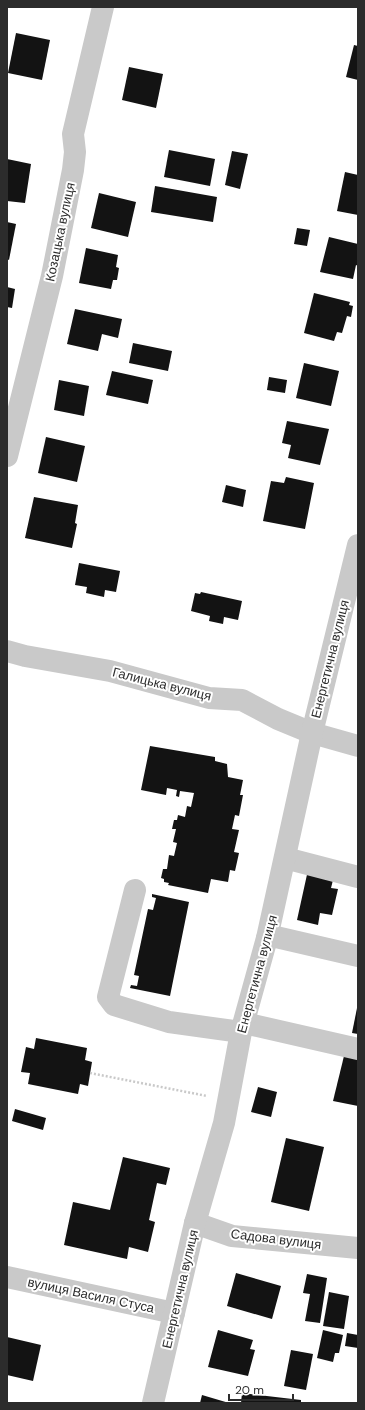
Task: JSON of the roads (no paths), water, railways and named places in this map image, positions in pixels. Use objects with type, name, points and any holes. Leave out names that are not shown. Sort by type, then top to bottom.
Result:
[{"type":"street","name":"Козацька вулиця","points":[[7,456],[52,276],[73,170],[75,152],[73,134],[103,7]]},
{"type":"street","name":"Енергетична вулиця","points":[[153,1403],[195,1223],[224,1123],[242,1027],[267,938],[312,733],[358,545]]},
{"type":"street","name":"Галицька вулиця","points":[[7,651],[25,656],[110,671],[210,698],[242,700],[278,719],[312,733],[358,746]]},
{"type":"street","points":[[285,858],[358,877]]},
{"type":"street","points":[[135,890],[108,997],[114,1005],[170,1022],[242,1027],[358,1049]]},
{"type":"street","points":[[267,938],[276,937],[358,956]]},
{"type":"street","name":"Садова вулиця","points":[[195,1223],[232,1236],[358,1248]]},
{"type":"street","name":"вулиця Василя Стуса","points":[[7,1277],[174,1313]]}]
